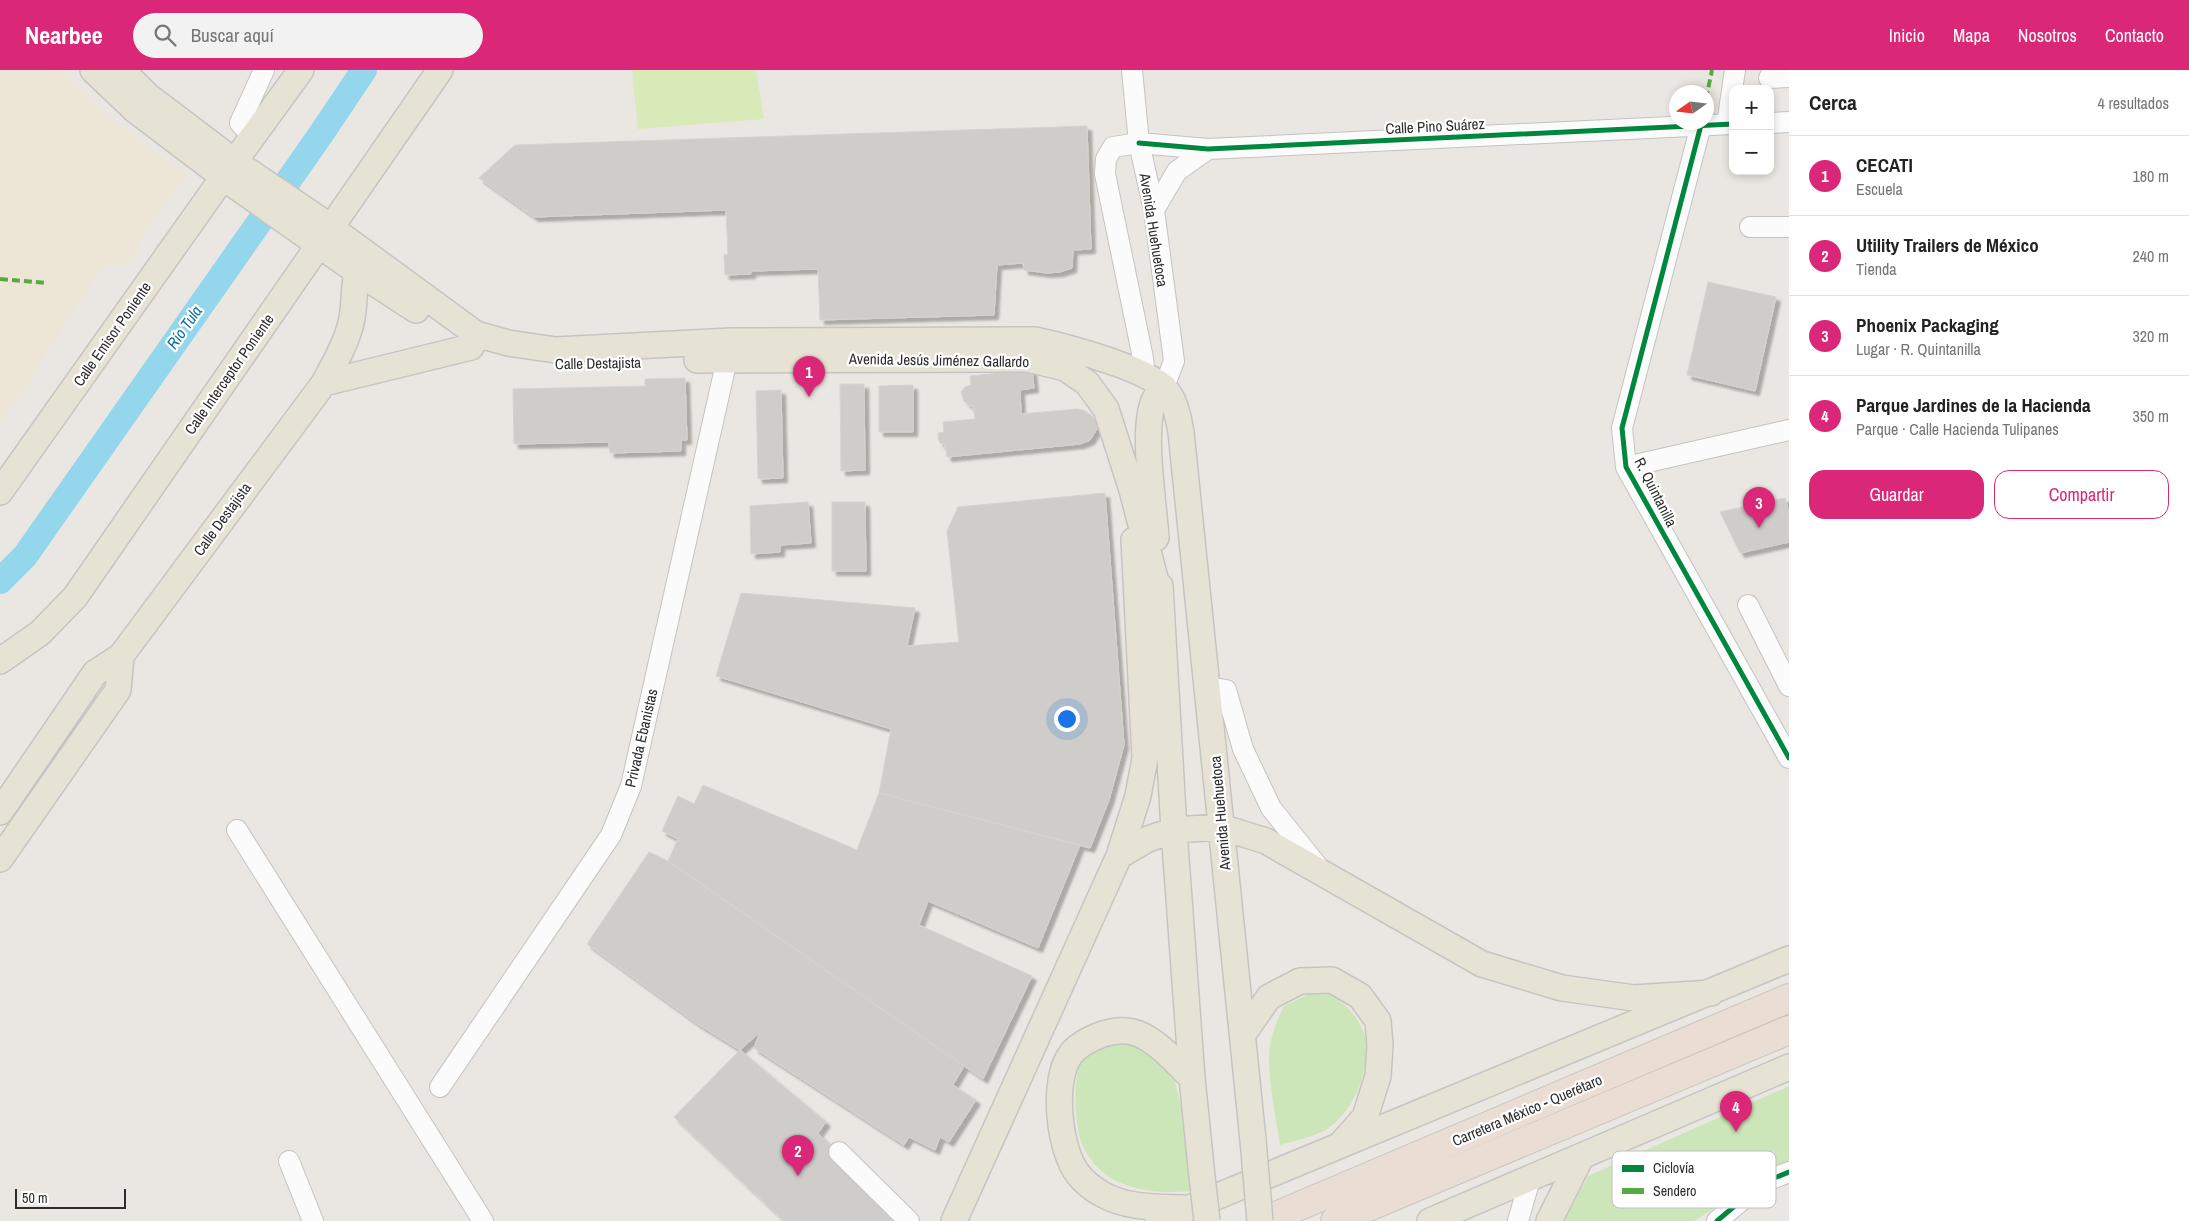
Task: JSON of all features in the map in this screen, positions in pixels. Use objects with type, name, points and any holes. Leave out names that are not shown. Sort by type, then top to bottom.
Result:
[{"type":"highway","name":"Carretera México - Querétaro","points":[[1262,1221],[1789,998]]},
{"type":"highway","name":"Carretera México - Querétaro","points":[[1335,1221],[1789,1030]]},
{"type":"main road","points":[[94,70],[136,110],[235,174],[361,263]]},
{"type":"main road","points":[[122,70],[148,96],[235,174]]},
{"type":"main road","name":"Calle Emisor Poniente","points":[[0,492],[235,174],[253,137],[301,70]]},
{"type":"main road","name":"Calle Interceptor Poniente","points":[[0,661],[40,633],[75,597],[319,232],[440,70]]},
{"type":"main road","name":"Calle Destajista","points":[[3,808],[95,673],[121,656],[324,384],[342,349],[351,323],[361,263],[474,340]]},
{"type":"main road","name":"Calle Destajista","points":[[324,384],[474,340],[556,350],[729,350]]},
{"type":"main road","name":"Avenida Jesús Jiménez Gallardo","points":[[729,350],[1035,340],[1072,348],[1161,390]]},
{"type":"main road","name":"Avenida Jesús Jiménez Gallardo","points":[[729,350],[1028,359],[1065,368],[1088,383],[1106,409],[1132,490]]},
{"type":"main road","points":[[1161,390],[1153,401],[1149,416],[1149,438],[1161,601],[1174,830],[1192,1078],[1201,1167],[1199,1215]]},
{"type":"main road","name":"Avenida Huehuetoca","points":[[1161,390],[1181,432],[1208,687],[1220,827],[1262,1221]]},
{"type":"main road","points":[[1132,490],[1161,601]]},
{"type":"main road","points":[[954,1221],[1118,856],[1138,796],[1145,758],[1132,490]]},
{"type":"main road","points":[[0,859],[118,690],[121,656]]},
{"type":"main road","points":[[3,808],[28,819]]},
{"type":"main road","points":[[1118,856],[1148,840],[1174,830],[1220,827],[1266,840],[1482,964],[1562,988],[1625,996],[1711,993]]},
{"type":"main road","points":[[1158,1221],[1199,1215],[1337,1148],[1789,960]]},
{"type":"main road","points":[[1243,1034],[1269,997],[1300,981],[1332,980],[1360,996],[1378,1021],[1380,1045],[1378,1076],[1365,1117],[1337,1148]]},
{"type":"main road","points":[[1192,1078],[1161,1048],[1139,1034],[1116,1030],[1092,1038],[1071,1054],[1061,1079],[1060,1118],[1065,1147],[1078,1174],[1101,1194],[1131,1205],[1199,1215]]},
{"type":"main road","points":[[1430,1221],[1789,1067]]},
{"type":"main road","points":[[1554,1212],[1581,1157]]},
{"type":"street","points":[[253,137],[240,123],[264,70]]},
{"type":"street","name":"Avenida Huehuetoca","points":[[1132,70],[1139,143],[1154,210],[1174,362],[1161,390]]},
{"type":"street","points":[[1734,85],[1735,70]]},
{"type":"street","points":[[1774,122],[1789,122]]},
{"type":"street","name":"Calle Pino Suárez","points":[[1714,125],[1729,124]]},
{"type":"street","name":"Calle Pino Suárez","points":[[1161,390],[1144,358],[1105,174],[1106,159],[1113,147],[1139,143],[1208,149],[1669,128]]},
{"type":"street","name":"R. Quintanilla","points":[[1701,130],[1622,428],[1626,467],[1789,758]]},
{"type":"street","points":[[1154,210],[1177,171],[1208,149]]},
{"type":"street","points":[[1750,226],[1789,227]]},
{"type":"street","name":"Privada Ebanistas","points":[[440,1086],[612,835],[630,786],[729,350]]},
{"type":"street","points":[[1626,467],[1789,430]]},
{"type":"street","points":[[1748,605],[1789,686]]},
{"type":"street","points":[[1208,687],[1226,690],[1242,749],[1271,808],[1320,870]]},
{"type":"street","points":[[237,830],[474,1218]]},
{"type":"street","points":[[839,1152],[909,1221]]},
{"type":"street","points":[[289,1161],[313,1221]]},
{"type":"street","points":[[1776,1177],[1789,1172]]},
{"type":"street","points":[[1530,1179],[1519,1221],[1554,1212]]},
{"type":"street","points":[[1717,1221],[1732,1208]]},
{"type":"shaded area","points":[[0,70],[62,70],[121,127],[186,174],[140,239],[138,251],[127,265],[104,265],[0,424]]},
{"type":"green space","points":[[632,70],[756,70],[764,119],[638,129]]},
{"type":"green space","points":[[1311,993],[1330,995],[1355,1016],[1366,1039],[1364,1069],[1357,1092],[1336,1122],[1316,1134],[1280,1145],[1270,1082],[1269,1057],[1271,1041],[1284,1006]]},
{"type":"green space","points":[[1123,1036],[1170,1062],[1184,1118],[1193,1191],[1143,1190],[1120,1183],[1099,1169],[1083,1147],[1077,1125],[1075,1095],[1079,1067],[1084,1056],[1091,1049]]},
{"type":"green space","points":[[1789,1086],[1789,1162],[1776,1170],[1776,1151],[1644,1151]]},
{"type":"green space","points":[[1612,1165],[1612,1208],[1715,1208],[1694,1221],[1564,1221],[1588,1176]]},
{"type":"building","points":[[1087,126],[1091,249],[1073,250],[1072,268],[1060,272],[1047,273],[1024,270],[1023,263],[997,265],[994,315],[820,320],[818,269],[751,271],[751,274],[725,275],[724,255],[728,254],[726,210],[534,217],[479,178],[515,145]]},
{"type":"building","points":[[1708,282],[1776,297],[1755,391],[1687,375]]},
{"type":"building","points":[[1032,370],[1034,388],[1020,390],[1021,414],[1083,410],[1092,416],[1096,422],[1097,429],[1090,440],[1080,444],[947,457],[945,445],[940,443],[938,438],[938,433],[944,432],[943,422],[975,419],[973,406],[964,401],[961,392],[965,387],[971,385],[970,376]]},
{"type":"building","points":[[685,378],[687,440],[681,440],[681,451],[610,453],[609,442],[514,444],[513,389],[645,386],[645,379]]},
{"type":"building","points":[[840,384],[864,384],[865,470],[841,471]]},
{"type":"building","points":[[913,385],[913,432],[879,432],[879,386]]},
{"type":"building","points":[[781,390],[783,478],[758,479],[756,391]]},
{"type":"building","points":[[1105,493],[1124,745],[1109,800],[1090,848],[879,793],[891,729],[716,676],[741,593],[915,608],[907,646],[959,642],[947,531],[958,507]]},
{"type":"building","points":[[1785,498],[1789,514],[1789,542],[1740,553],[1720,512]]},
{"type":"building","points":[[808,502],[811,543],[780,545],[780,552],[751,554],[750,506]]},
{"type":"building","points":[[832,502],[865,502],[866,571],[832,571]]},
{"type":"building","points":[[703,785],[857,850],[879,793],[1080,845],[1038,948],[928,901],[919,925],[1032,976],[983,1079],[668,861],[678,839],[662,831],[678,796],[694,804]]},
{"type":"building","points":[[649,852],[668,861],[964,1066],[953,1085],[976,1100],[949,1142],[940,1137],[935,1150],[909,1137],[904,1145],[754,1048],[760,1032],[740,1050],[696,1023],[587,944]]},
{"type":"building","points":[[740,1050],[826,1122],[818,1133],[901,1219],[899,1221],[784,1221],[674,1117]]},
{"type":"waterway","name":"Río Tula","points":[[0,581],[25,556],[364,70]]},
{"type":"marked path","points":[[1709,85],[1712,70]]},
{"type":"marked path","points":[[0,279],[47,283]]},
{"type":"cycle path","points":[[1139,143],[1208,149],[1729,124]]},
{"type":"cycle path","points":[[1700,130],[1622,428],[1626,467],[1789,758]]},
{"type":"cycle path","points":[[1776,1177],[1789,1172]]},
{"type":"cycle path","points":[[1717,1221],[1732,1208]]},
{"type":"place","name":"CECATI","points":[[809,397]]},
{"type":"place","name":"Phoenix Packaging","points":[[1759,528]]},
{"type":"place","name":"Parque Jardines de la Hacienda","points":[[1736,1132]]},
{"type":"place","name":"Utility Trailers de México","points":[[798,1176]]}]
